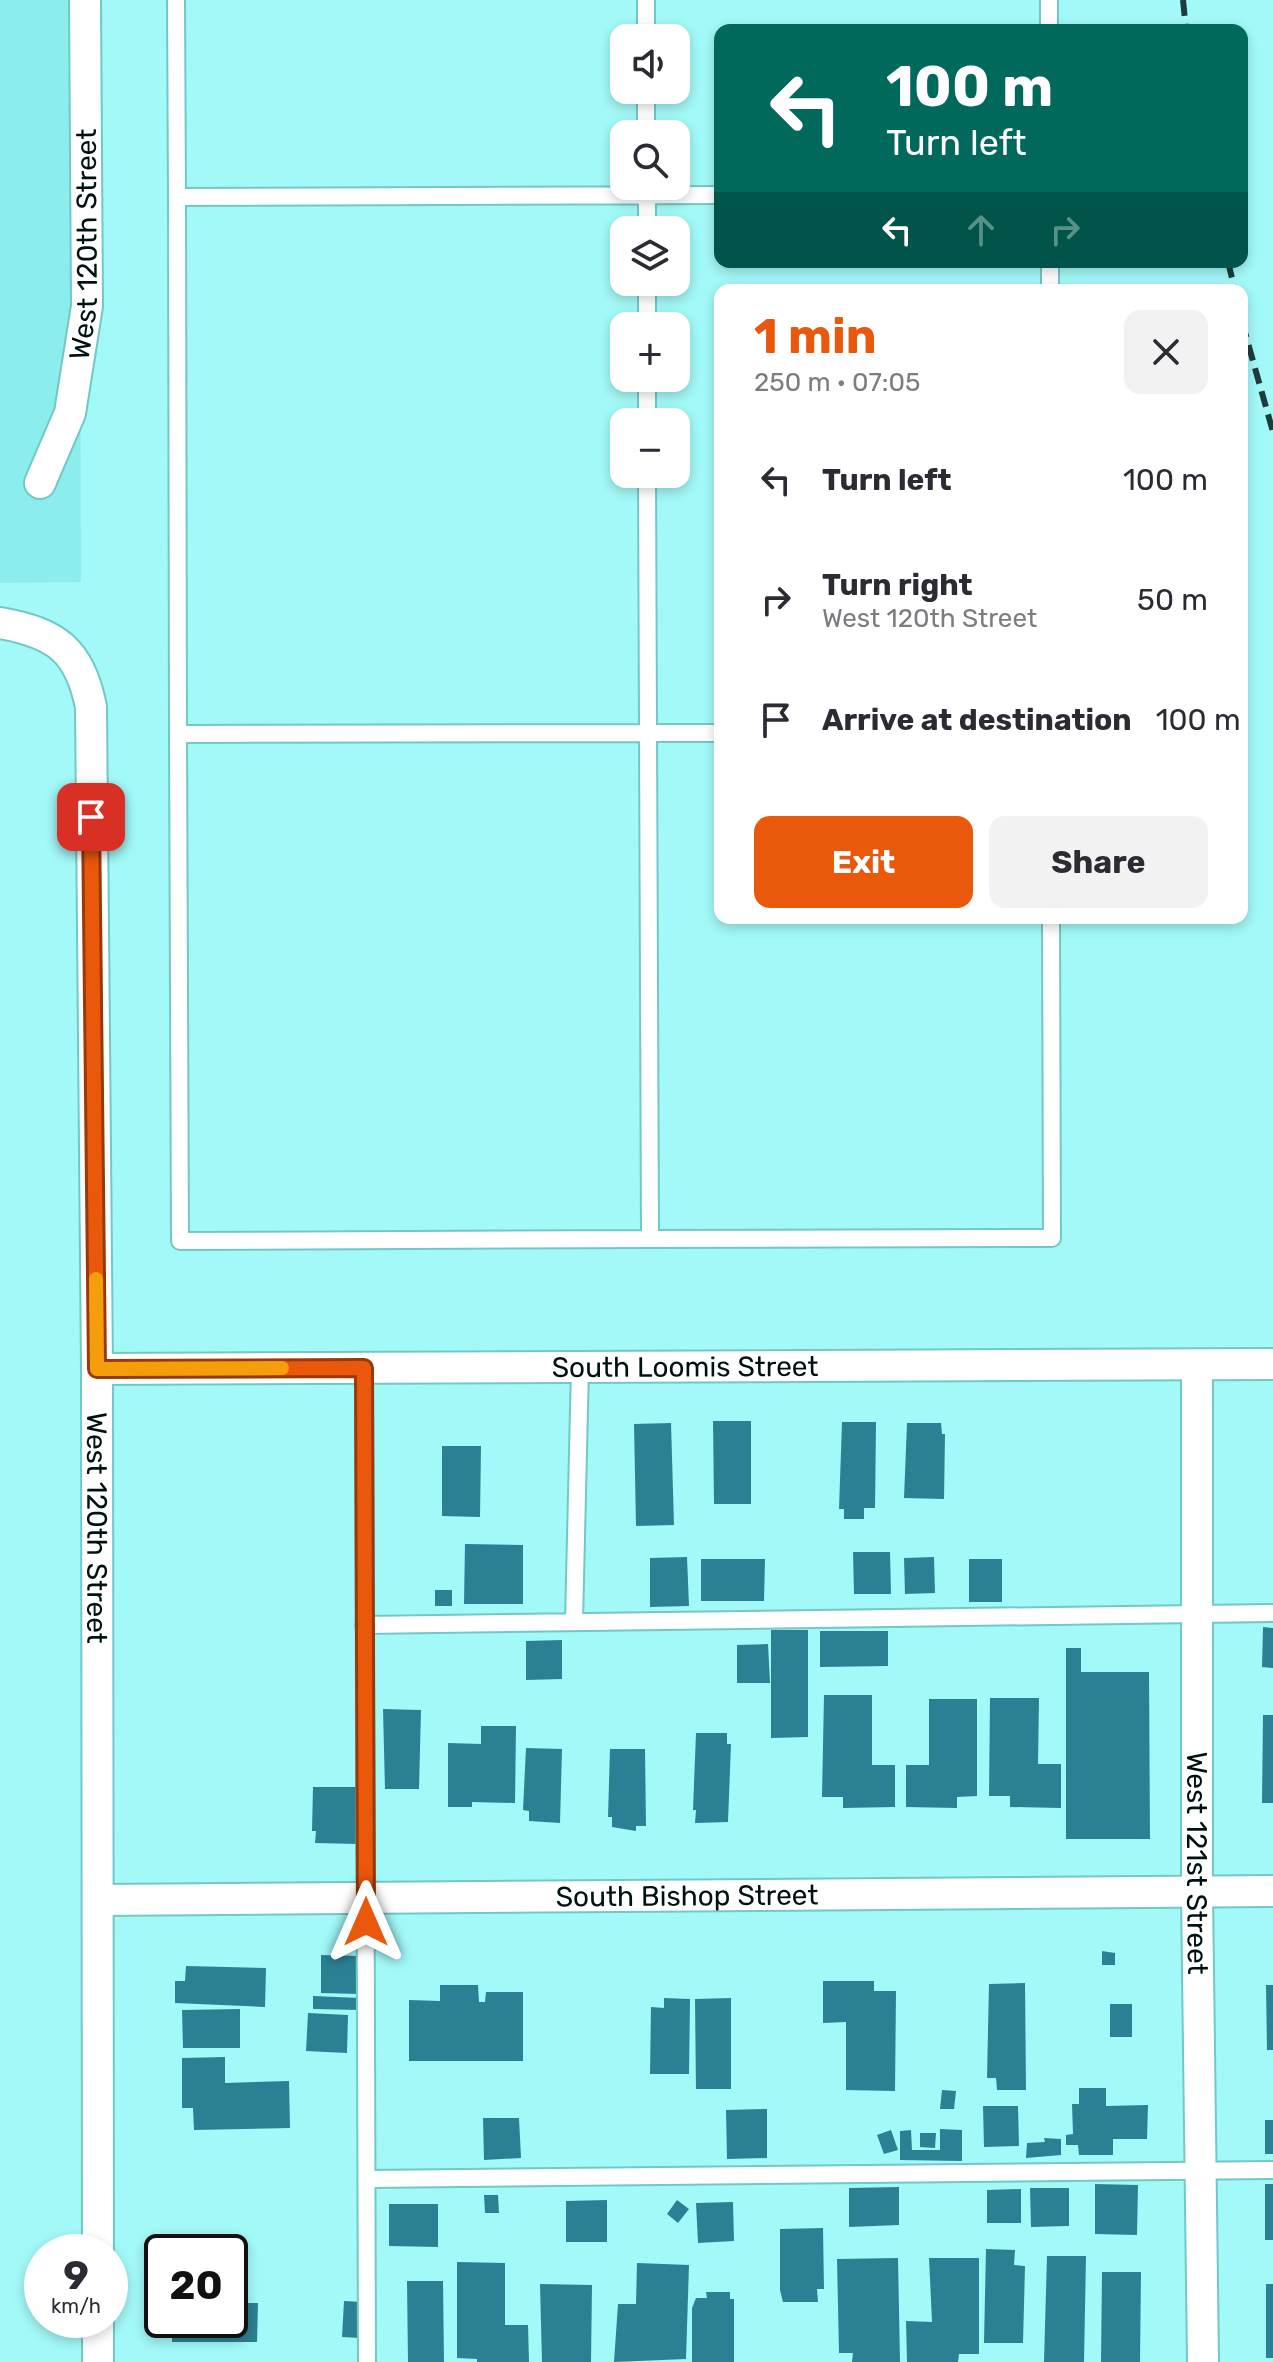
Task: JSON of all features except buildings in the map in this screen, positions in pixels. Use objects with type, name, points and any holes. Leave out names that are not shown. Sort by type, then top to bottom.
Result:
[{"type":"street","name":"West 120th Street","points":[[40,483],[70,413],[87,306],[85,0]]},
{"type":"street","name":"West 120th Street","points":[[0,623],[45,637],[69,651],[84,673],[91,707],[97,1369],[98,2234]]},
{"type":"street","name":"South Loomis Street","points":[[97,1369],[1273,1364]]},
{"type":"street","name":"West 121st Street","points":[[1197,1365],[1197,1892],[1203,2362]]},
{"type":"street","name":"South Bishop Street","points":[[99,1900],[1273,1891]]},
{"type":"street","points":[[98,2338],[98,2362]]},
{"type":"lane","points":[[176,0],[180,1241],[1052,1238],[1051,924]]},
{"type":"lane","points":[[646,0],[646,24]]},
{"type":"lane","points":[[1049,0],[1049,24]]},
{"type":"lane","points":[[177,197],[610,191]]},
{"type":"lane","points":[[690,193],[714,195]]},
{"type":"lane","points":[[647,488],[650,1239]]},
{"type":"lane","points":[[178,734],[714,733]]},
{"type":"lane","points":[[574,1622],[580,1367]]},
{"type":"lane","points":[[364,1368],[367,2362]]},
{"type":"lane","points":[[364,1625],[1273,1613]]},
{"type":"lane","points":[[367,2179],[1273,2170]]},
{"type":"shaded area","points":[[0,0],[80,0],[81,582],[0,583]]},
{"type":"railway","points":[[1183,0],[1185,24]]},
{"type":"railway","points":[[1230,268],[1234,284]]},
{"type":"railway","points":[[1248,343],[1273,432]]},
{"type":"slow traffic","points":[[96,1279],[97,1369],[282,1368]]},
{"type":"route","points":[[91,817],[97,1369],[364,1368],[366,1922]]}]
